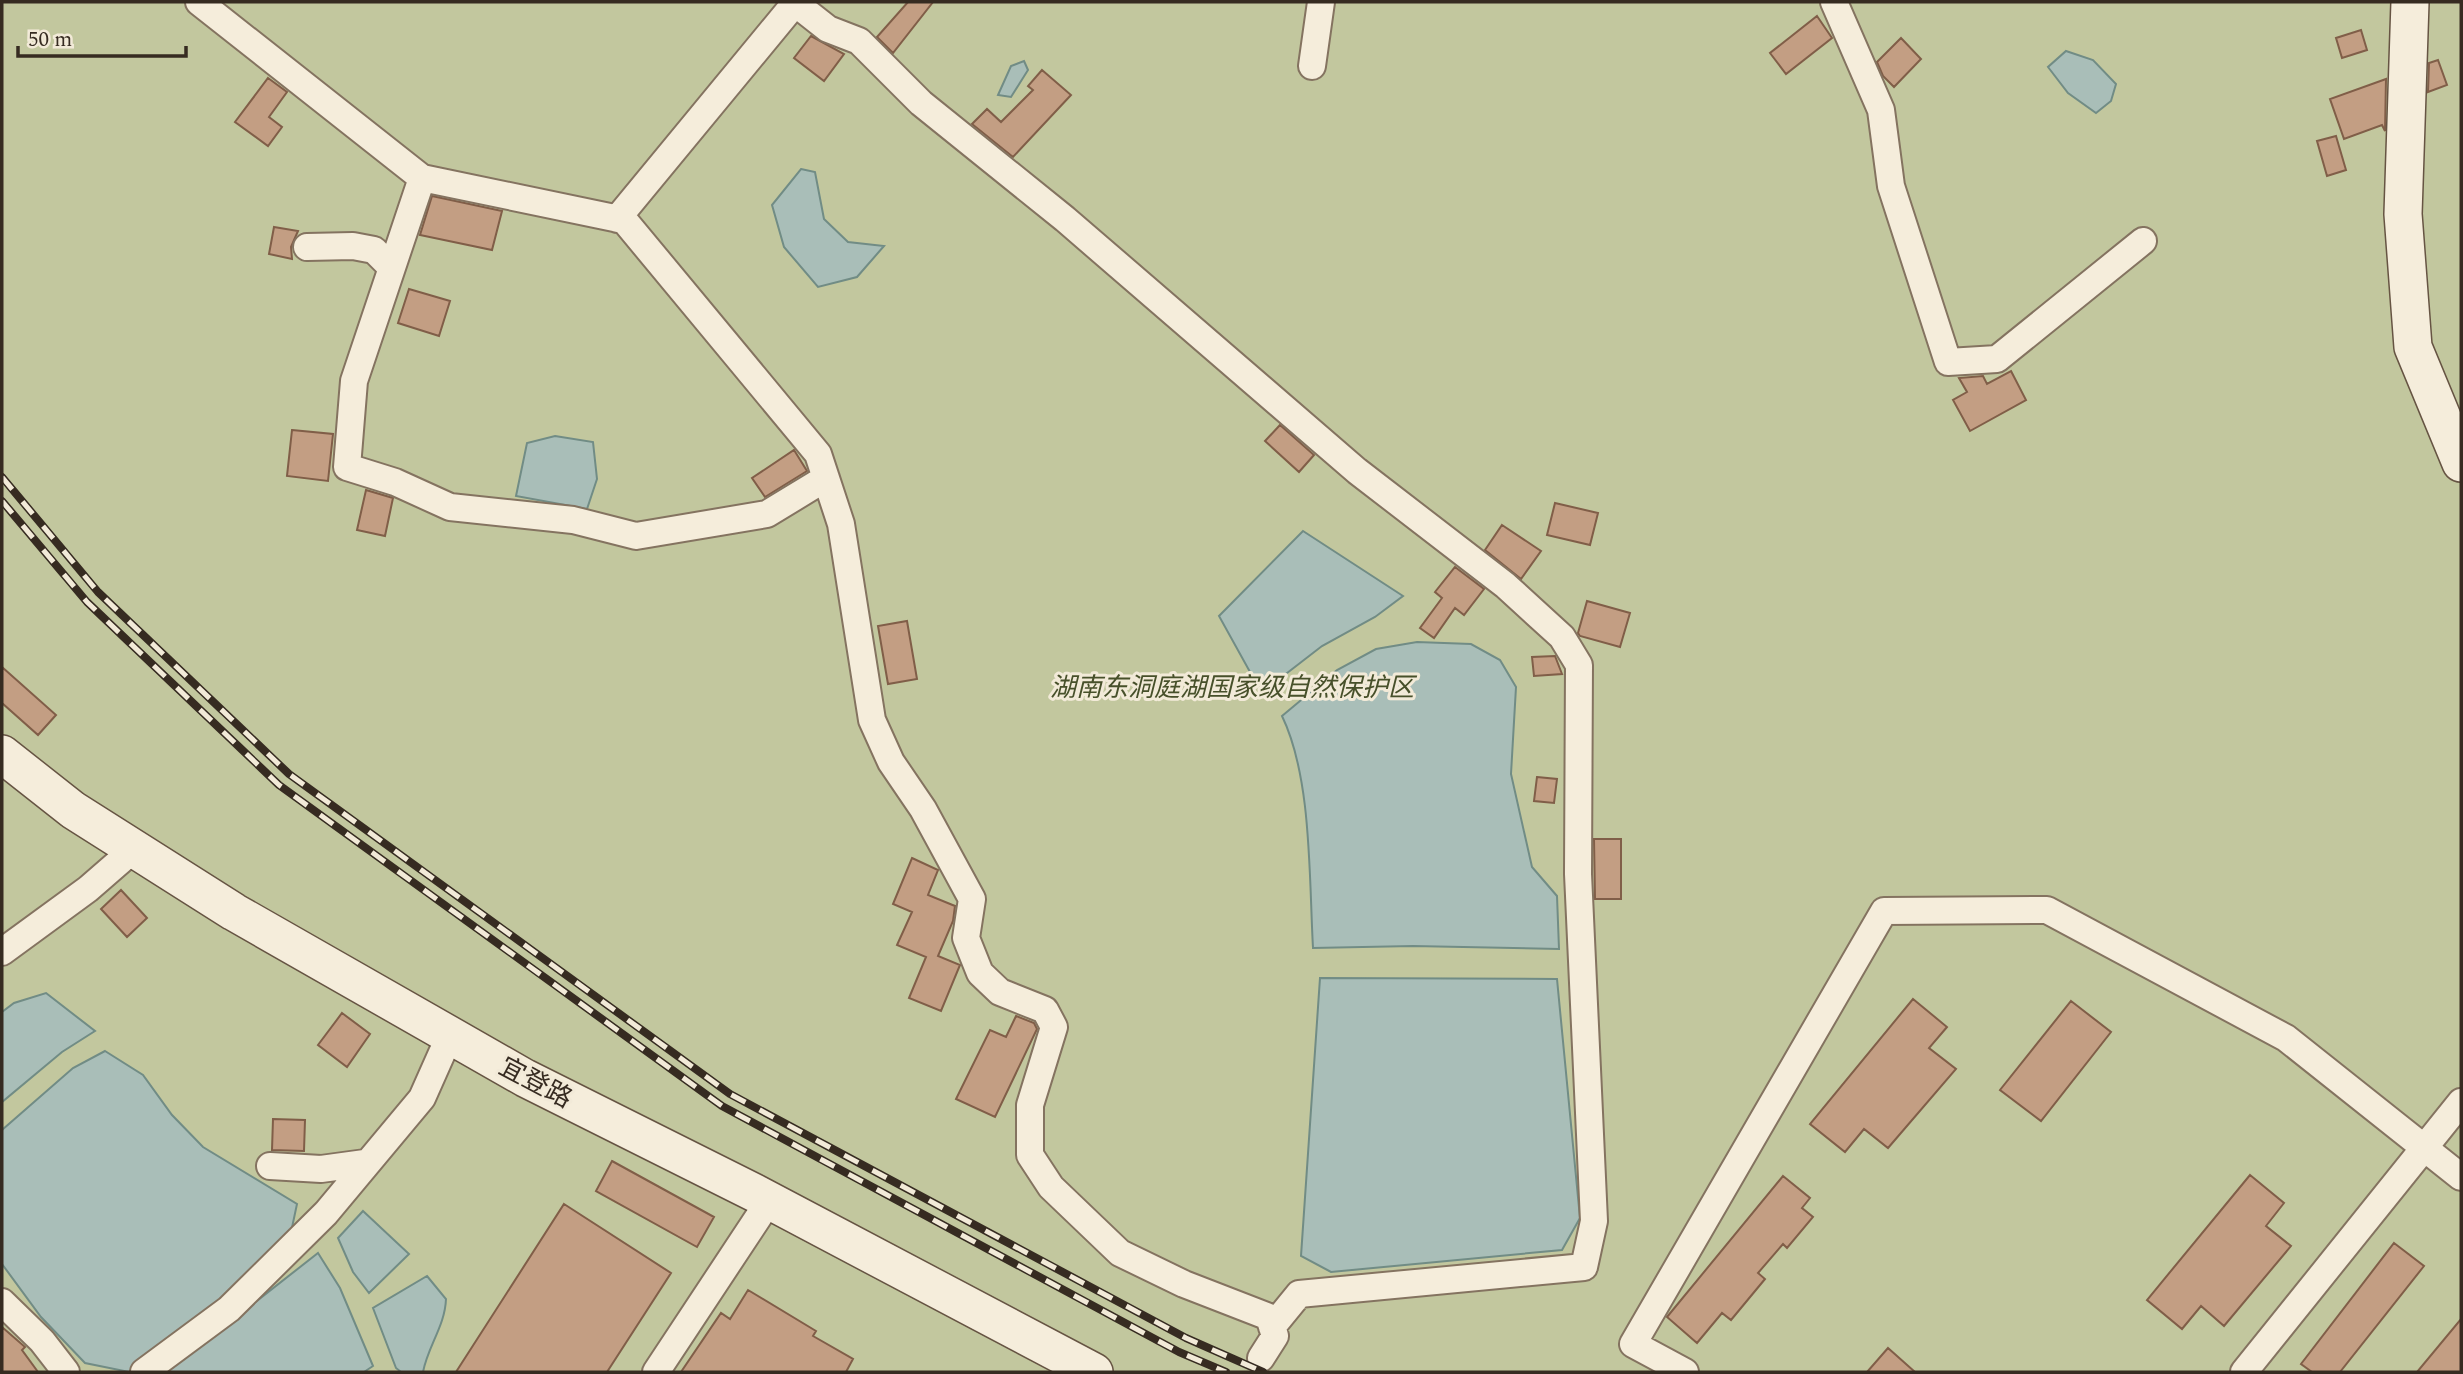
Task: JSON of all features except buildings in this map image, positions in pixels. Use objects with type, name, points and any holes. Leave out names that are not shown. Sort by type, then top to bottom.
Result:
[{"type":"street","points":[[200,2],[422,178],[624,220],[818,454],[841,524],[872,720],[891,762],[923,809],[972,898],[966,938],[980,973],[1000,992],[1045,1010],[1054,1027],[1030,1105],[1030,1155],[1051,1187],[1121,1253],[1184,1284],[1269,1317],[1275,1336],[1261,1358]]},
{"type":"street","points":[[617,219],[795,2],[828,29],[859,41],[921,103],[1065,219],[1357,471],[1505,584],[1562,637],[1579,665],[1578,874],[1594,1221],[1584,1267],[1299,1294],[1272,1327]]},
{"type":"street","points":[[1311,66],[1321,2]]},
{"type":"street","points":[[1834,2],[1881,110],[1891,186],[1948,362],[1997,359],[2143,240]]},
{"type":"street","points":[[2410,2],[2403,214],[2413,347],[2461,464]]},
{"type":"street","points":[[422,178],[354,381],[347,467],[395,482],[450,507],[573,520],[636,536],[767,514],[826,478]]},
{"type":"street","points":[[307,247],[353,246],[374,250],[391,267]]},
{"type":"street","name":"宜登路","points":[[2,754],[73,810],[234,912],[525,1078],[769,1201],[1094,1372]]},
{"type":"street","points":[[2,952],[88,889],[134,849]]},
{"type":"street","points":[[1685,1372],[1633,1344],[1884,911],[2047,910],[2286,1038],[2461,1177]]},
{"type":"street","points":[[144,1372],[229,1308],[326,1213],[365,1163],[422,1098],[450,1035]]},
{"type":"street","points":[[2244,1372],[2461,1102]]},
{"type":"street","points":[[270,1166],[321,1169],[365,1163]]},
{"type":"street","points":[[656,1372],[769,1201]]},
{"type":"street","points":[[2,1302],[42,1341],[66,1372]]},
{"type":"green space","name":"湖南东洞庭湖国家级自然保护区","points":[[2,2],[2461,2],[2461,1372],[2,1372]]},
{"type":"water","points":[[2066,51],[2093,60],[2116,84],[2111,101],[2096,113],[2068,93],[2048,67]]},
{"type":"water","points":[[1024,61],[1028,70],[1011,97],[998,95],[1011,66]]},
{"type":"water","points":[[801,169],[815,172],[824,219],[848,242],[884,246],[857,277],[818,287],[784,247],[772,205]]},
{"type":"water","points":[[555,436],[593,442],[597,479],[587,509],[516,496],[527,443]]},
{"type":"water","points":[[1303,531],[1403,596],[1375,617],[1322,646],[1278,680],[1255,681],[1219,616]]},
{"type":"water","points":[[1417,642],[1471,644],[1500,660],[1516,687],[1511,774],[1532,867],[1557,896],[1559,949],[1413,946],[1313,948],[1304,798],[1292,741],[1282,716],[1337,670],[1376,649]]},
{"type":"water","points":[[1320,978],[1557,979],[1580,1218],[1562,1250],[1331,1272],[1301,1256]]},
{"type":"water","points":[[46,993],[95,1031],[62,1052],[2,1102],[2,1012],[14,1003]]},
{"type":"water","points":[[105,1051],[143,1075],[172,1115],[203,1147],[297,1204],[290,1237],[164,1350],[129,1372],[85,1363],[41,1317],[2,1264],[2,1130],[73,1068]]},
{"type":"water","points":[[363,1211],[409,1254],[369,1293],[353,1272],[338,1238]]},
{"type":"water","points":[[318,1253],[340,1288],[373,1366],[364,1372],[166,1372]]},
{"type":"water","points":[[427,1276],[446,1299],[443,1318],[423,1372],[401,1372],[396,1368],[373,1308]]},
{"type":"railway","points":[[2,477],[98,592],[289,774],[730,1094],[1186,1338],[1263,1372]]},
{"type":"railway","points":[[2,501],[87,602],[279,785],[722,1106],[1179,1352],[1226,1372]]}]
